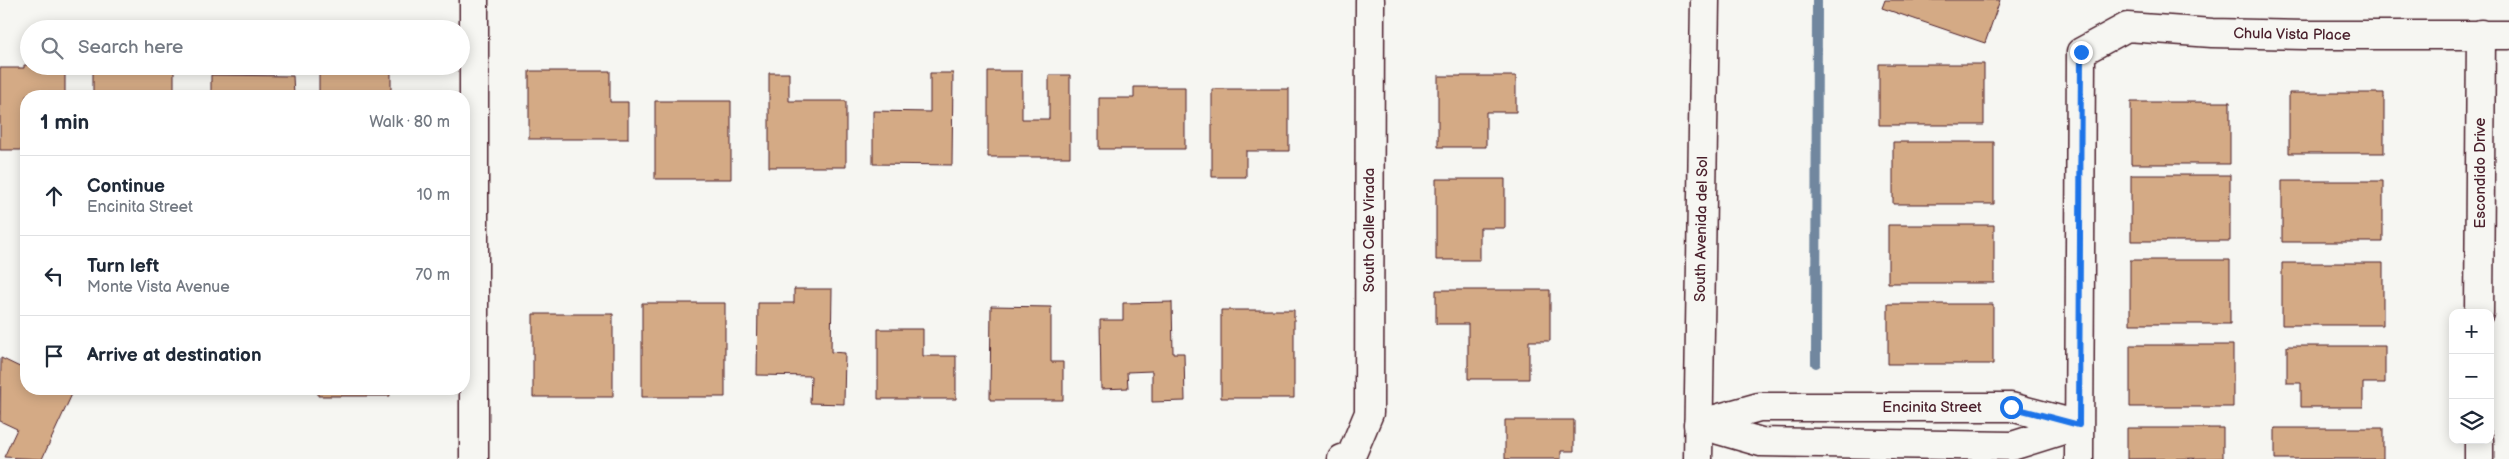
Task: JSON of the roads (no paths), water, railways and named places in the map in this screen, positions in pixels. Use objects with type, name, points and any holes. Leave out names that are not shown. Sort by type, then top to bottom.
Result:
[{"type":"street","points":[[474,0],[474,459]]},
{"type":"street","name":"South Calle Virada","points":[[1346,458],[1369,413],[1370,0]]},
{"type":"street","name":"South Avenida del Sol","points":[[1698,459],[1705,0]]},
{"type":"street","name":"Chula Vista Place","points":[[2079,425],[2081,52],[2127,27],[2304,35],[2509,35]]},
{"type":"street","name":"Escondido Drive","points":[[2479,309],[2481,34]]},
{"type":"street","name":"Encinita Street","points":[[1698,424],[1759,406],[1778,406],[2011,407],[2079,425]]},
{"type":"street","points":[[1698,424],[1761,442],[2012,446],[2079,425],[2079,459]]},
{"type":"street","points":[[2479,444],[2479,459]]},
{"type":"waterway","points":[[1816,363],[1817,0]]}]
